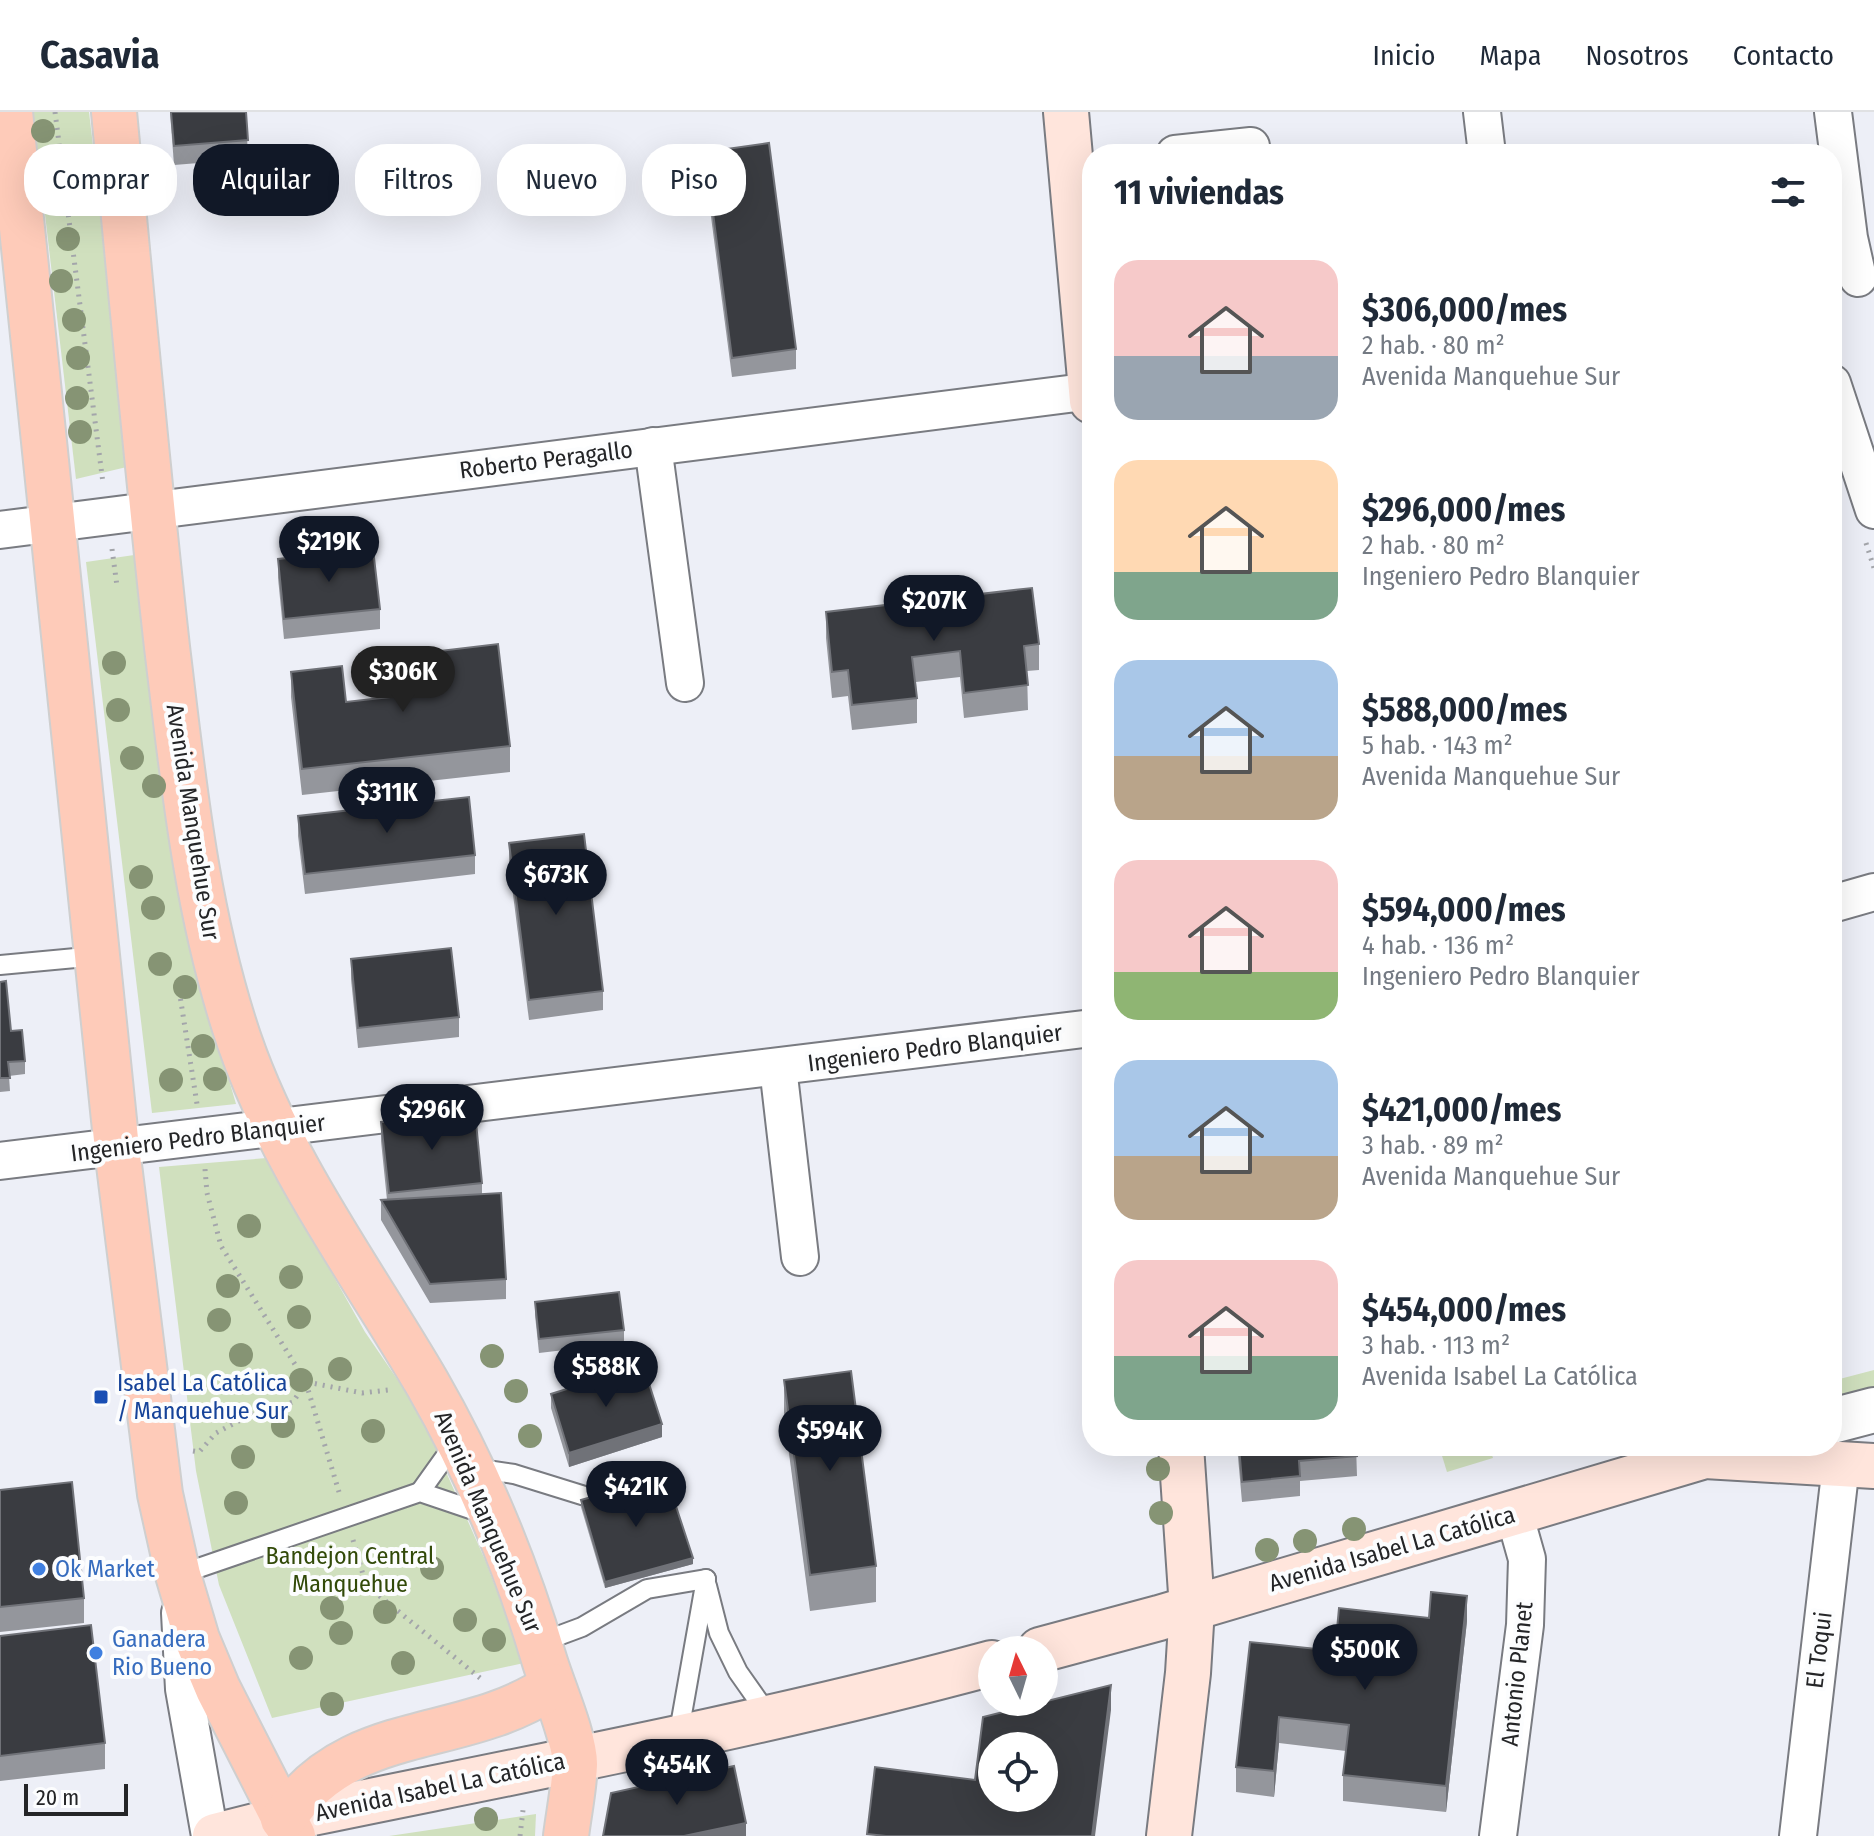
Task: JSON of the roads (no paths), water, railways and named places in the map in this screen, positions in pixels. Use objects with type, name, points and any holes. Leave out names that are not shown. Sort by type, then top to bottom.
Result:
[{"type":"main road","points":[[10,112],[117,1149],[153,1445],[178,1575],[197,1639],[218,1689],[288,1828]]},
{"type":"main road","name":"Avenida Manquehue Sur","points":[[114,112],[152,510],[194,855],[212,945],[240,1040],[275,1129],[316,1204],[428,1384],[491,1516],[539,1643],[575,1759],[566,1836]]},
{"type":"main road","points":[[1066,112],[1082,163]]},
{"type":"main road","points":[[1169,1836],[1188,1673],[1192,1608],[1182,1456]]},
{"type":"main road","name":"Avenida Isabel La Católica","points":[[1058,1645],[1707,1456]]},
{"type":"main road","points":[[1768,1456],[1857,1466]]},
{"type":"main road","name":"Avenida Isabel La Católica","points":[[212,1836],[288,1828],[518,1770],[910,1685],[978,1667]]},
{"type":"main road","points":[[288,1828],[297,1797],[318,1778],[362,1752],[502,1714],[533,1700],[552,1686]]},
{"type":"street","points":[[1482,112],[1486,144]]},
{"type":"street","points":[[1833,112],[1837,144]]},
{"type":"street","points":[[1842,183],[1855,279]]},
{"type":"street","name":"Roberto Peragallo","points":[[0,530],[1082,392]]},
{"type":"street","points":[[1842,413],[1874,510]]},
{"type":"street","points":[[653,446],[685,683]]},
{"type":"street","points":[[1842,901],[1874,892]]},
{"type":"street","name":"Ingeniero Pedro Blanquier","points":[[0,1161],[1082,1029]]},
{"type":"street","name":"Ingeniero Pedro Blanquier","points":[[778,1067],[800,1257]]},
{"type":"street","points":[[1842,1418],[1874,1410]]},
{"type":"street","name":"El Toqui","points":[[1798,1836],[1857,1466]]},
{"type":"street","name":"Antonio Planet","points":[[1498,1836],[1525,1625],[1527,1559],[1514,1513]]},
{"type":"street","points":[[178,1575],[184,1689],[212,1836]]},
{"type":"lane","points":[[0,965],[97,956]]},
{"type":"lane","points":[[178,1575],[420,1492],[463,1454],[514,1474],[601,1501]]},
{"type":"lane","points":[[420,1492],[491,1516]]},
{"type":"lane","points":[[539,1643],[582,1627],[645,1584],[706,1579]]},
{"type":"lane","points":[[706,1579],[719,1633],[738,1672],[769,1716]]},
{"type":"lane","points":[[678,1737],[706,1579]]},
{"type":"place","name":"Isabel La Católica / Manquehue Sur","points":[[101,1397]]},
{"type":"place","name":"Ok Market","points":[[39,1569]]},
{"type":"place","name":"Ganadera Rio Bueno","points":[[96,1653]]},
{"type":"park label","name":"Bandejon Central Manquehue","points":[[350,1570]]}]
